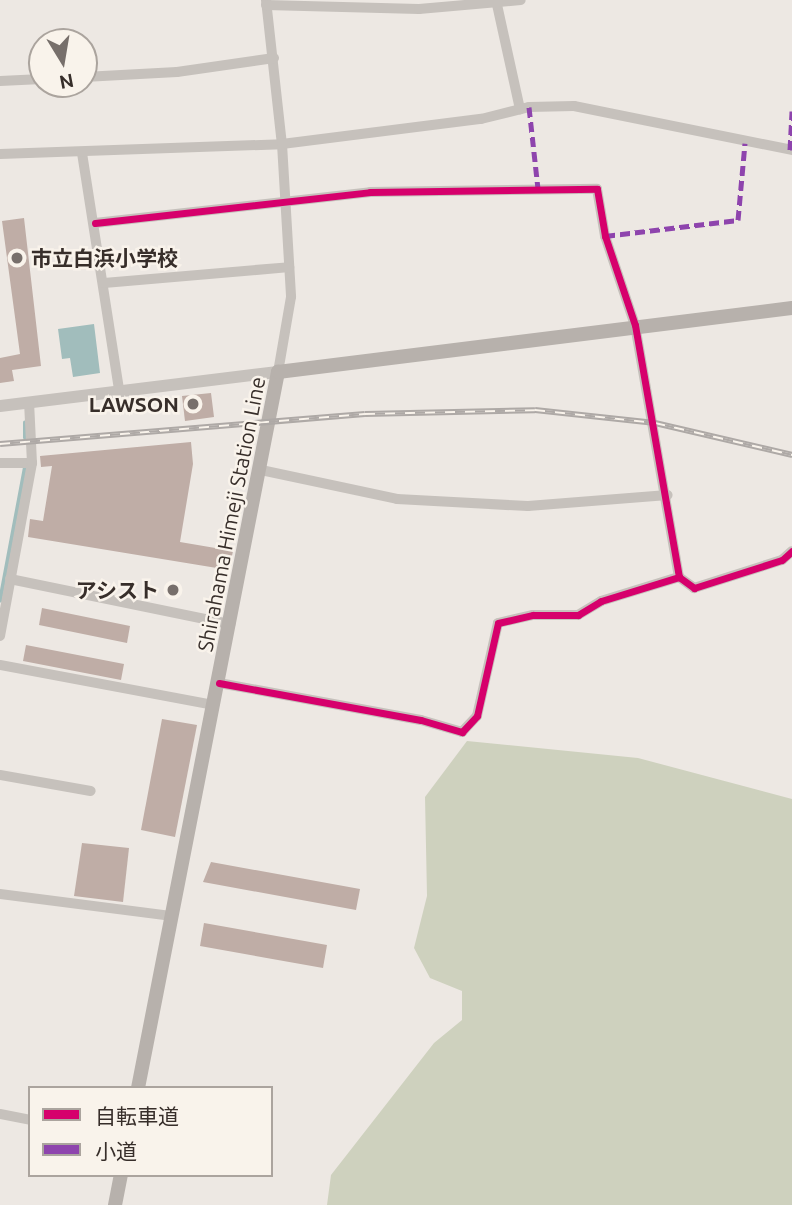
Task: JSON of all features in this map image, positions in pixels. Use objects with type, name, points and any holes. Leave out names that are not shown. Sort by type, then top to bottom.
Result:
[{"type":"main road","name":"Shirahama Himeji Station Line","points":[[138,1086],[261,470],[278,372],[792,307]]},
{"type":"main road","points":[[115,1205],[121,1177]]},
{"type":"street","points":[[0,406],[278,372],[291,297],[282,144],[266,3],[419,9],[521,0]]},
{"type":"street","points":[[496,2],[520,109]]},
{"type":"street","points":[[98,76],[177,72],[274,58]]},
{"type":"street","points":[[0,81],[28,80]]},
{"type":"street","points":[[0,154],[282,144],[481,119],[520,109],[574,106],[792,150]]},
{"type":"street","points":[[82,153],[119,390]]},
{"type":"street","points":[[95,223],[370,192],[597,189],[605,236],[635,325],[668,495],[679,577],[694,588],[782,559],[792,551]]},
{"type":"street","points":[[104,283],[289,267]]},
{"type":"street","points":[[0,636],[10,579],[6,566],[32,463],[29,402]]},
{"type":"street","points":[[0,463],[32,463]]},
{"type":"street","points":[[261,470],[397,499],[528,506],[668,495]]},
{"type":"street","points":[[219,683],[421,720],[462,732],[477,716],[498,623],[533,615],[578,615],[601,601],[679,577]]},
{"type":"street","points":[[10,579],[230,624]]},
{"type":"street","points":[[0,665],[214,705]]},
{"type":"street","points":[[0,775],[91,791]]},
{"type":"street","points":[[0,894],[171,916]]},
{"type":"street","points":[[0,1114],[28,1120]]},
{"type":"green space","points":[[467,741],[638,758],[792,799],[792,1205],[327,1205],[331,1175],[434,1043],[462,1020],[462,991],[430,978],[414,948],[427,896],[425,797]]},
{"type":"water","points":[[94,324],[100,373],[73,377],[70,358],[62,359],[58,329]]},
{"type":"building","points":[[24,218],[41,366],[12,370],[14,381],[0,383],[0,358],[20,354],[2,221]]},
{"type":"building","points":[[211,393],[214,417],[185,421],[182,396]]},
{"type":"building","points":[[191,442],[193,464],[180,542],[233,551],[229,570],[28,537],[30,519],[43,521],[52,466],[41,467],[40,456]]},
{"type":"building","points":[[42,608],[130,626],[127,643],[39,625]]},
{"type":"building","points":[[26,645],[124,664],[121,680],[23,661]]},
{"type":"building","points":[[162,719],[197,725],[175,837],[141,830]]},
{"type":"building","points":[[82,843],[129,848],[123,902],[74,896]]},
{"type":"building","points":[[211,862],[360,889],[356,910],[203,882]]},
{"type":"building","points":[[204,923],[327,945],[323,968],[200,946]]},
{"type":"waterway","points":[[25,423],[25,438]]},
{"type":"waterway","points":[[0,601],[25,467]]},
{"type":"railway","points":[[0,444],[365,414],[535,410],[655,423],[792,455]]},
{"type":"marked path","points":[[529,107],[538,188]]},
{"type":"marked path","points":[[790,150],[792,111]]},
{"type":"marked path","points":[[605,236],[738,220],[745,143]]},
{"type":"cycle path","points":[[95,223],[370,192],[597,189],[605,236],[635,325],[679,577]]},
{"type":"cycle path","points":[[219,683],[421,720],[462,732],[477,716],[498,623],[533,615],[578,615],[601,601],[679,577],[694,588],[782,560],[792,551]]},
{"type":"place","name":"市立白浜小学校","points":[[17,258]]},
{"type":"place","name":"LAWSON","points":[[193,404]]},
{"type":"place","name":"アシスト","points":[[173,590]]}]
